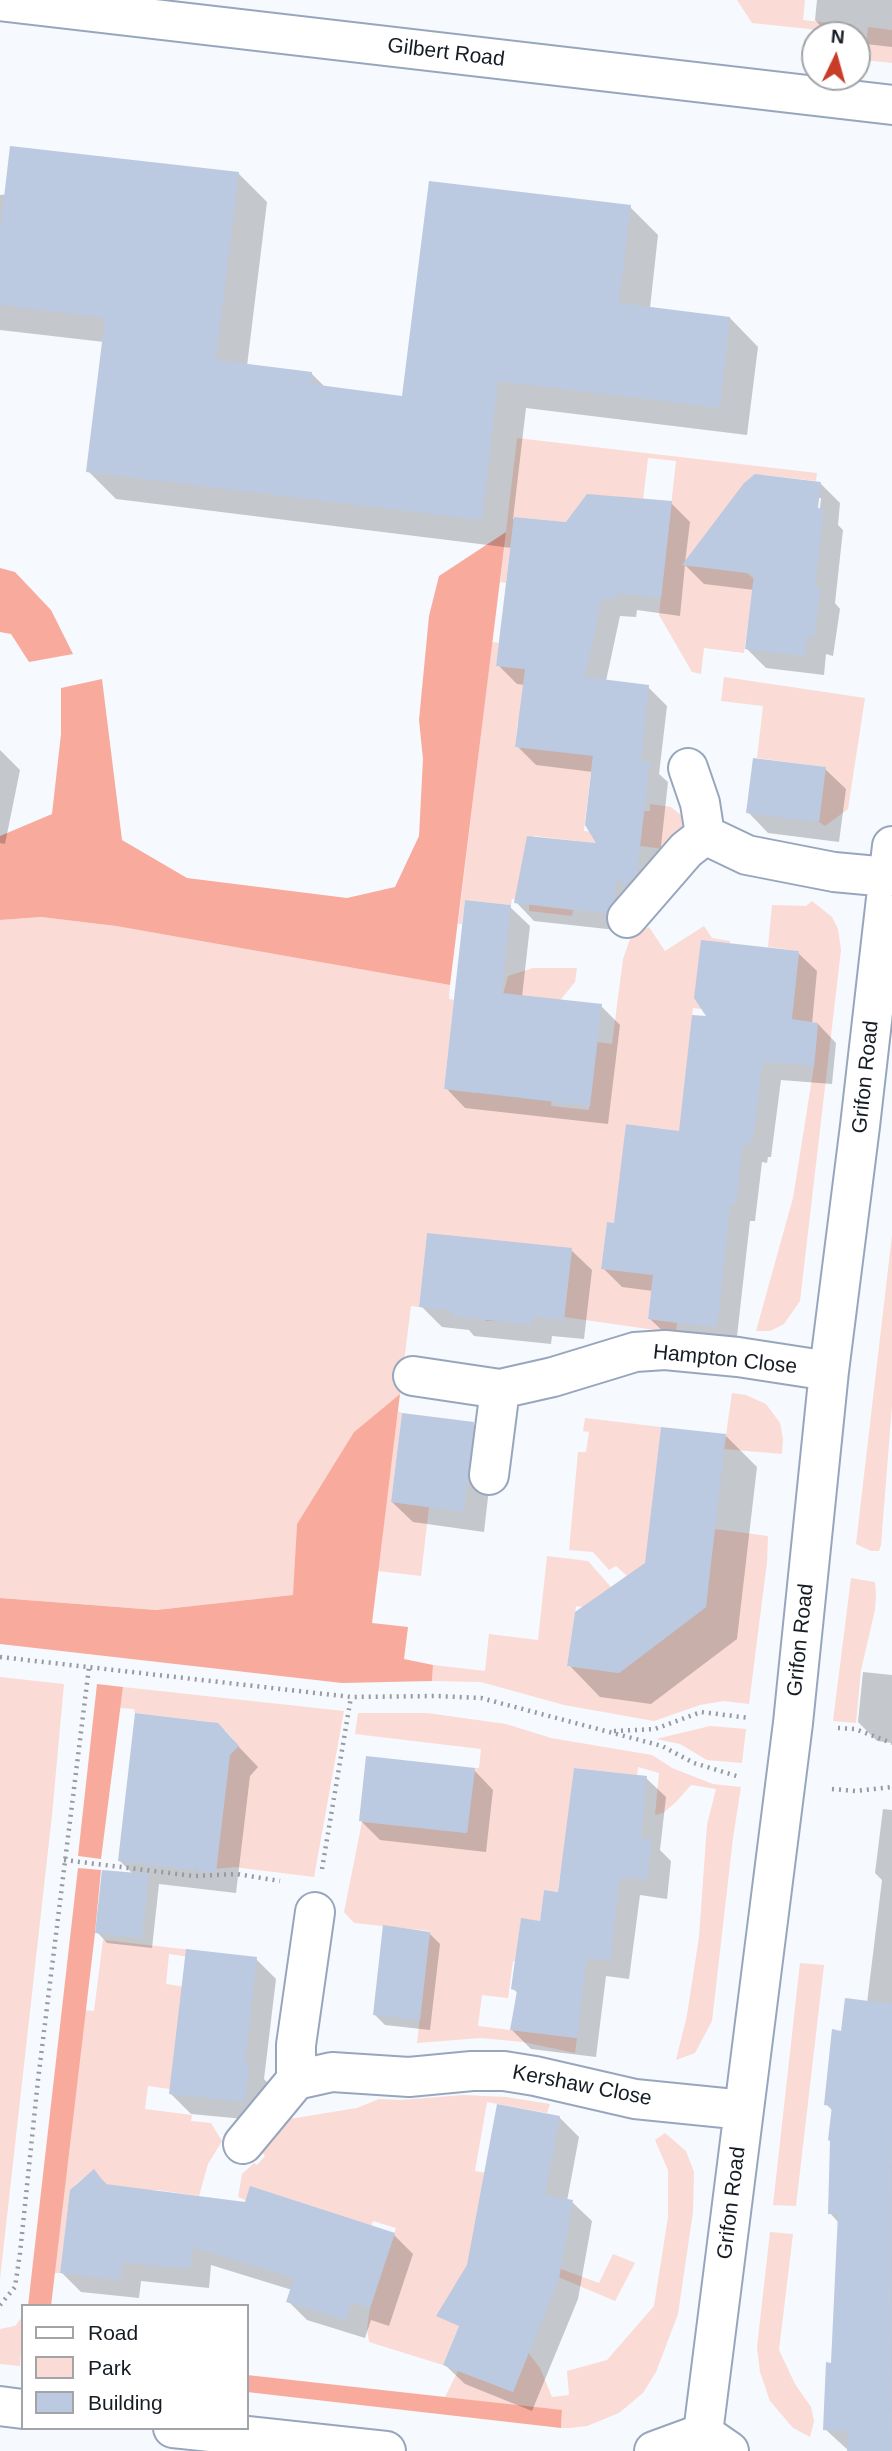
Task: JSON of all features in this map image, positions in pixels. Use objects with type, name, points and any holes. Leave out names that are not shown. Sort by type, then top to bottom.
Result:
[{"type":"street","name":"Gilbert Road","points":[[0,1],[892,105]]},
{"type":"street","points":[[688,768],[700,803],[705,835]]},
{"type":"street","points":[[705,835],[747,855],[834,872],[890,861]]},
{"type":"street","points":[[627,918],[686,850],[705,835]]},
{"type":"street","name":"Grifon Road","points":[[716,2442],[744,2110],[793,1723],[829,1371],[876,1128],[890,861]]},
{"type":"street","name":"Hampton Close","points":[[414,1376],[500,1389],[553,1377],[598,1362],[645,1351],[665,1350],[738,1357],[829,1371]]},
{"type":"street","points":[[489,1475],[500,1389]]},
{"type":"street","points":[[243,2144],[296,2080],[296,2045],[317,1900]]},
{"type":"street","name":"Kershaw Close","points":[[296,2080],[332,2072],[409,2077],[504,2071],[635,2099],[744,2110]]},
{"type":"street","points":[[0,2406],[21,2409]]},
{"type":"street","points":[[167,2451],[171,2430]]},
{"type":"street","points":[[190,2430],[386,2451]]},
{"type":"street","points":[[654,2451],[716,2442]]},
{"type":"path","points":[[0,1657],[351,1697],[481,1698],[610,1731],[655,1729],[701,1712],[757,1719]]},
{"type":"path","points":[[0,2305],[15,2287],[20,2253],[38,2080],[89,1667]]},
{"type":"path","points":[[64,1860],[194,1876],[237,1874],[317,1900],[351,1697]]},
{"type":"path","points":[[834,1727],[855,1729],[892,1743]]},
{"type":"green space","points":[[737,0],[805,0],[803,20],[812,21],[801,21],[801,28],[752,23]]},
{"type":"green space","points":[[871,27],[892,30],[892,63],[871,61]]},
{"type":"green space","points":[[517,438],[817,473],[816,481],[764,475],[763,480],[750,478],[740,488],[747,573],[754,579],[744,653],[704,648],[701,674],[692,672],[659,615],[676,461],[648,458],[639,533],[514,517],[506,583],[500,582]]},
{"type":"green space","points":[[492,642],[499,643],[496,666],[544,671],[540,724],[518,721],[515,747],[593,755],[584,831],[616,834],[644,811],[650,811],[650,804],[671,807],[681,815],[679,839],[670,850],[641,846],[635,851],[621,846],[534,836],[526,843],[541,906],[573,910],[572,916],[529,911],[529,901],[512,899],[511,905],[465,900],[462,924],[458,924]]},
{"type":"green space","points":[[724,677],[865,698],[848,809],[825,826],[819,822],[825,767],[757,758],[763,706],[721,701]]},
{"type":"green space","points":[[812,901],[832,917],[838,929],[841,950],[800,1301],[784,1324],[770,1331],[756,1331],[793,1198],[814,1066],[818,1023],[693,1008],[679,1136],[672,1130],[626,1124],[660,1231],[607,1223],[601,1268],[653,1275],[648,1319],[677,1323],[676,1333],[564,1317],[572,1248],[498,1321],[485,1321],[494,1241],[427,1234],[419,1307],[411,1306],[400,1394],[354,1432],[297,1524],[294,1595],[156,1610],[0,1598],[0,920],[41,917],[116,926],[450,985],[449,999],[454,1000],[444,1089],[476,1093],[508,976],[533,968],[577,968],[575,982],[552,1010],[554,1081],[551,1106],[589,1110],[597,1042],[612,1044],[623,959],[630,939],[638,931],[649,927],[665,951],[704,926],[712,938],[730,941],[725,943],[793,1008],[799,951],[768,947],[772,905],[806,906]]},
{"type":"green space","points":[[892,1235],[892,1405],[881,1545],[879,1551],[871,1551],[856,1544]]},
{"type":"green space","points":[[732,1393],[746,1395],[766,1404],[780,1423],[782,1454],[724,1449]]},
{"type":"green space","points":[[398,1411],[402,1413],[391,1502],[429,1507],[421,1576],[378,1571]]},
{"type":"green space","points":[[585,1418],[661,1427],[649,1536],[713,1543],[715,1529],[768,1536],[749,1704],[724,1701],[700,1705],[654,1721],[564,1705],[481,1682],[432,1681],[433,1665],[485,1671],[489,1634],[538,1640],[547,1556],[588,1561],[611,1587],[607,1590],[603,1610],[576,1606],[567,1666],[619,1673],[706,1607],[711,1555],[649,1576],[627,1576],[616,1566],[609,1570],[593,1552],[569,1550],[578,1452],[586,1452],[589,1432],[583,1431]]},
{"type":"green space","points":[[851,1578],[875,1582],[876,1594],[875,1610],[861,1670],[856,1723],[833,1721]]},
{"type":"green space","points":[[0,1677],[64,1684],[0,2279]]},
{"type":"green space","points":[[123,1687],[344,1711],[314,1877],[234,1867],[195,1871],[223,1765],[234,1740],[225,1730],[211,1729],[211,1722],[135,1713],[134,1709],[120,1708]]},
{"type":"green space","points":[[358,1713],[427,1713],[506,1724],[551,1738],[652,1755],[672,1768],[713,1784],[741,1787],[712,2021],[695,2053],[676,2060],[687,2015],[699,1937],[707,1825],[716,1789],[691,1785],[663,1813],[655,1815],[659,1773],[638,1767],[637,1775],[574,1768],[567,1829],[574,1865],[562,1864],[558,1888],[606,1894],[605,1898],[544,1890],[540,1921],[521,1919],[518,1943],[585,1970],[513,1961],[508,1998],[482,1995],[478,2026],[577,2038],[575,2053],[523,2042],[481,2038],[417,2043],[430,1931],[354,1923],[344,1912],[362,1822],[467,1833],[475,1768],[479,1768],[481,1749],[355,1734]]},
{"type":"green space","points":[[710,1726],[746,1729],[742,1763],[707,1760],[680,1744],[656,1739]]},
{"type":"green space","points":[[103,1940],[192,1950],[191,1957],[169,1954],[166,1984],[187,1987],[170,2089],[148,2086],[145,2109],[192,2115],[191,2121],[211,2123],[222,2141],[208,2164],[199,2196],[157,2190],[110,2190],[100,2177],[86,2176],[75,2185],[74,2200],[69,2200],[60,2273],[54,2273],[85,2010],[94,2011]]},
{"type":"green space","points":[[800,1963],[824,1965],[796,2206],[773,2205]]},
{"type":"green space","points":[[463,2095],[506,2097],[550,2104],[547,2113],[487,2102],[475,2171],[547,2184],[479,2202],[459,2326],[443,2365],[369,2342],[367,2328],[370,2308],[396,2228],[373,2221],[364,2249],[238,2197],[242,2174],[254,2163],[257,2165],[265,2156],[262,2152],[289,2119],[357,2108],[379,2099]]},
{"type":"green space","points":[[665,2133],[686,2151],[694,2172],[693,2212],[678,2314],[656,2372],[643,2393],[619,2413],[587,2426],[570,2428],[561,2428],[562,2411],[445,2397],[458,2371],[513,2392],[528,2352],[540,2368],[552,2397],[569,2395],[567,2371],[607,2360],[654,2306],[668,2217],[668,2170],[655,2140]]},
{"type":"green space","points":[[770,2232],[793,2234],[779,2350],[795,2384],[811,2407],[814,2421],[810,2437],[793,2428],[770,2401],[760,2372],[757,2347]]},
{"type":"green space","points":[[613,2254],[635,2263],[615,2301],[532,2266],[536,2260],[599,2283]]},
{"type":"green space","points":[[21,2318],[20,2366],[0,2364],[0,2329],[15,2326]]},
{"type":"shaded area","points":[[506,532],[450,985],[116,926],[41,917],[0,920],[0,836],[52,814],[61,734],[61,688],[102,679],[122,840],[187,878],[347,898],[395,887],[419,836],[423,759],[419,720],[429,616],[439,576]]},
{"type":"shaded area","points":[[0,568],[15,572],[51,610],[73,654],[29,662],[11,634],[0,632]]},
{"type":"shaded area","points":[[400,1394],[372,1623],[408,1627],[404,1659],[433,1665],[432,1681],[342,1683],[0,1644],[0,1598],[156,1610],[293,1595],[297,1524],[354,1432]]},
{"type":"shaded area","points":[[97,1684],[123,1687],[101,1859],[78,1856]]},
{"type":"shaded area","points":[[78,1868],[101,1870],[51,2304],[28,2304]]},
{"type":"shaded area","points":[[248,2375],[562,2410],[561,2428],[248,2392]]},
{"type":"building","points":[[10,146],[239,172],[216,360],[312,372],[311,384],[402,396],[429,181],[631,205],[619,303],[730,317],[720,408],[498,381],[482,520],[86,472],[105,318],[0,305],[0,232]]},
{"type":"building","points":[[755,474],[821,482],[818,508],[824,509],[815,587],[821,588],[814,637],[807,636],[805,656],[745,649],[754,574],[682,565],[744,483]]},
{"type":"building","points":[[587,494],[672,501],[661,598],[618,593],[617,599],[602,598],[585,677],[649,685],[641,761],[650,762],[637,873],[624,888],[617,876],[614,900],[606,913],[514,903],[527,836],[596,843],[585,825],[593,756],[515,747],[525,669],[496,666],[514,517],[566,522]]},
{"type":"building","points":[[753,758],[826,767],[819,822],[746,813]]},
{"type":"building","points":[[465,900],[511,905],[502,993],[602,1004],[590,1106],[444,1089]]},
{"type":"building","points":[[701,940],[799,951],[792,1019],[818,1023],[814,1066],[763,1062],[753,1139],[750,1139],[749,1145],[743,1144],[736,1204],[731,1203],[717,1327],[648,1319],[653,1275],[601,1269],[607,1222],[614,1223],[626,1124],[679,1131],[692,1015],[706,1016],[694,998]]},
{"type":"building","points":[[427,1233],[572,1248],[564,1320],[532,1316],[531,1325],[452,1316],[453,1311],[419,1307]]},
{"type":"building","points":[[402,1413],[474,1422],[464,1512],[391,1502]]},
{"type":"building","points":[[661,1427],[726,1434],[706,1607],[619,1673],[567,1666],[575,1612],[645,1563]]},
{"type":"building","points":[[135,1713],[218,1723],[239,1746],[230,1755],[216,1873],[118,1861]]},
{"type":"building","points":[[366,1756],[475,1768],[467,1833],[359,1821]]},
{"type":"building","points":[[574,1768],[647,1776],[641,1838],[652,1839],[647,1880],[620,1877],[610,1961],[587,1958],[577,2038],[510,2030],[517,1991],[511,1989],[521,1918],[540,1921],[544,1890],[558,1892]]},
{"type":"building","points":[[102,1870],[149,1874],[142,1938],[95,1933]]},
{"type":"building","points":[[383,1925],[430,1932],[420,2020],[373,2015]]},
{"type":"building","points":[[186,1949],[257,1957],[245,2062],[250,2062],[245,2102],[169,2094]]},
{"type":"building","points":[[845,1998],[892,2004],[891,2451],[847,2451],[848,2431],[823,2430],[826,2362],[831,2363],[838,2214],[828,2214],[828,2140],[832,2106],[824,2105],[832,2029],[841,2031]]},
{"type":"building","points":[[497,2104],[560,2116],[545,2195],[573,2200],[559,2279],[513,2392],[443,2365],[459,2326],[436,2316],[467,2265]]},
{"type":"building","points":[[94,2169],[105,2184],[245,2202],[250,2186],[395,2233],[370,2308],[352,2302],[346,2320],[286,2302],[294,2278],[193,2247],[190,2269],[122,2262],[121,2280],[60,2273],[70,2190]]}]
